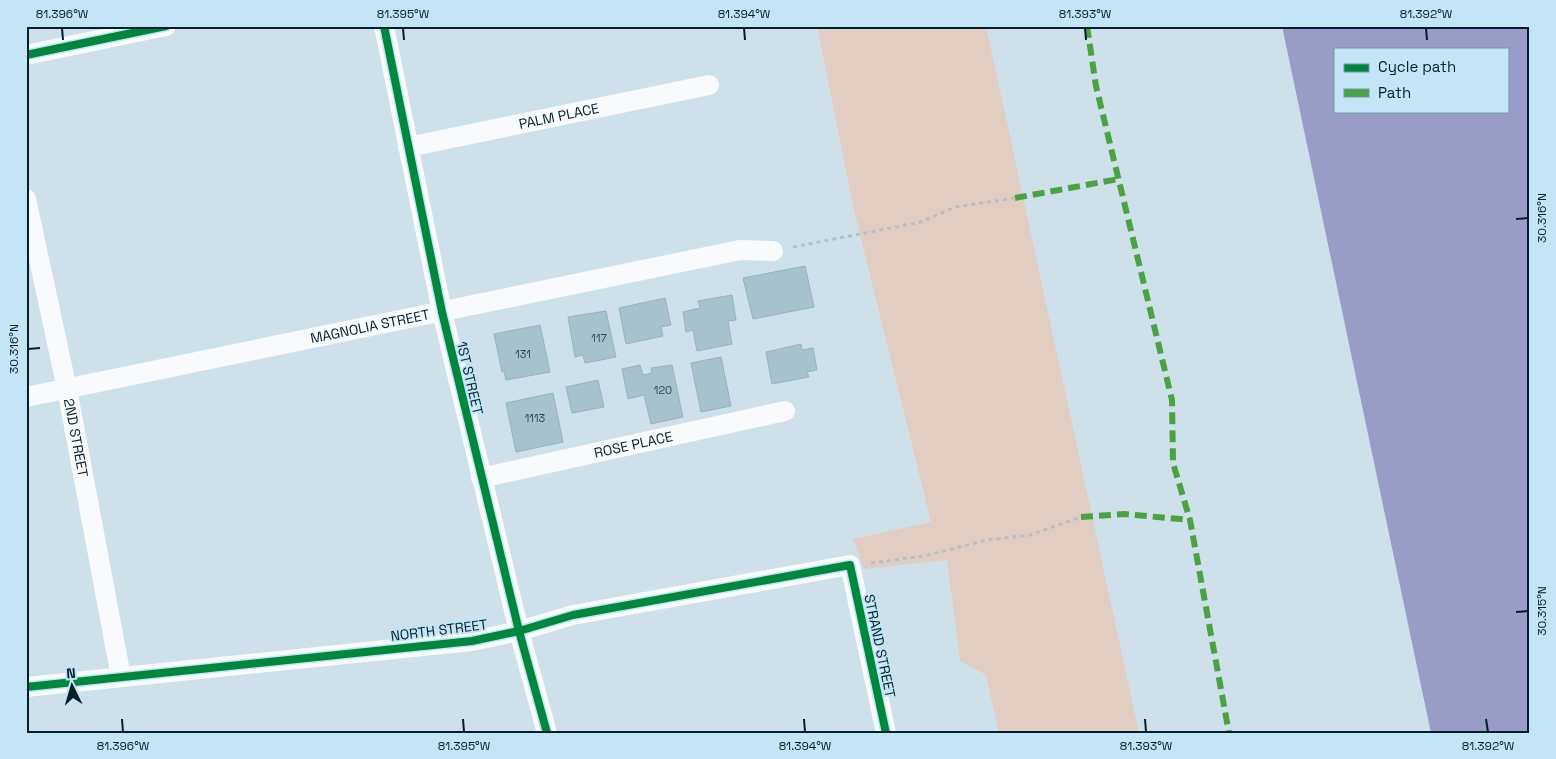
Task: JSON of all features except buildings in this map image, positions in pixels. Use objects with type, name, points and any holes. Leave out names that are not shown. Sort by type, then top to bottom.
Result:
[{"type":"street","points":[[26,55],[166,26]]},
{"type":"street","name":"1ST STREET","points":[[384,26],[442,312],[518,631],[547,733]]},
{"type":"street","name":"PALM PLACE","points":[[408,147],[709,85]]},
{"type":"street","name":"2ND STREET","points":[[26,199],[67,389],[121,677]]},
{"type":"street","name":"MAGNOLIA STREET","points":[[26,397],[740,250],[773,251]]},
{"type":"street","name":"ROSE PLACE","points":[[481,478],[785,411]]},
{"type":"street","name":"NORTH STREET","points":[[26,687],[472,641],[518,631],[574,615],[850,565]]},
{"type":"street","name":"STRAND STREET","points":[[850,565],[886,733]]},
{"type":"path","points":[[773,251],[921,222],[955,207],[1015,198]]},
{"type":"path","points":[[850,565],[924,556],[987,540],[1030,535],[1081,518]]},
{"type":"shaded area","points":[[817,26],[986,26],[1139,733],[999,733],[986,675],[960,661],[947,560],[864,569],[853,539],[931,522],[853,206]]},
{"type":"water","points":[[1282,26],[1530,26],[1530,733],[1431,733]]},
{"type":"marked path","points":[[1087,26],[1096,86],[1172,400],[1173,463],[1190,520],[1229,733]]},
{"type":"marked path","points":[[1015,198],[1119,179]]},
{"type":"marked path","points":[[1081,517],[1124,514],[1190,520]]},
{"type":"cycle path","points":[[26,55],[166,26]]},
{"type":"cycle path","points":[[384,26],[442,312],[519,631],[547,733]]},
{"type":"cycle path","points":[[26,687],[472,641],[519,631],[573,615],[850,565],[886,733]]}]
